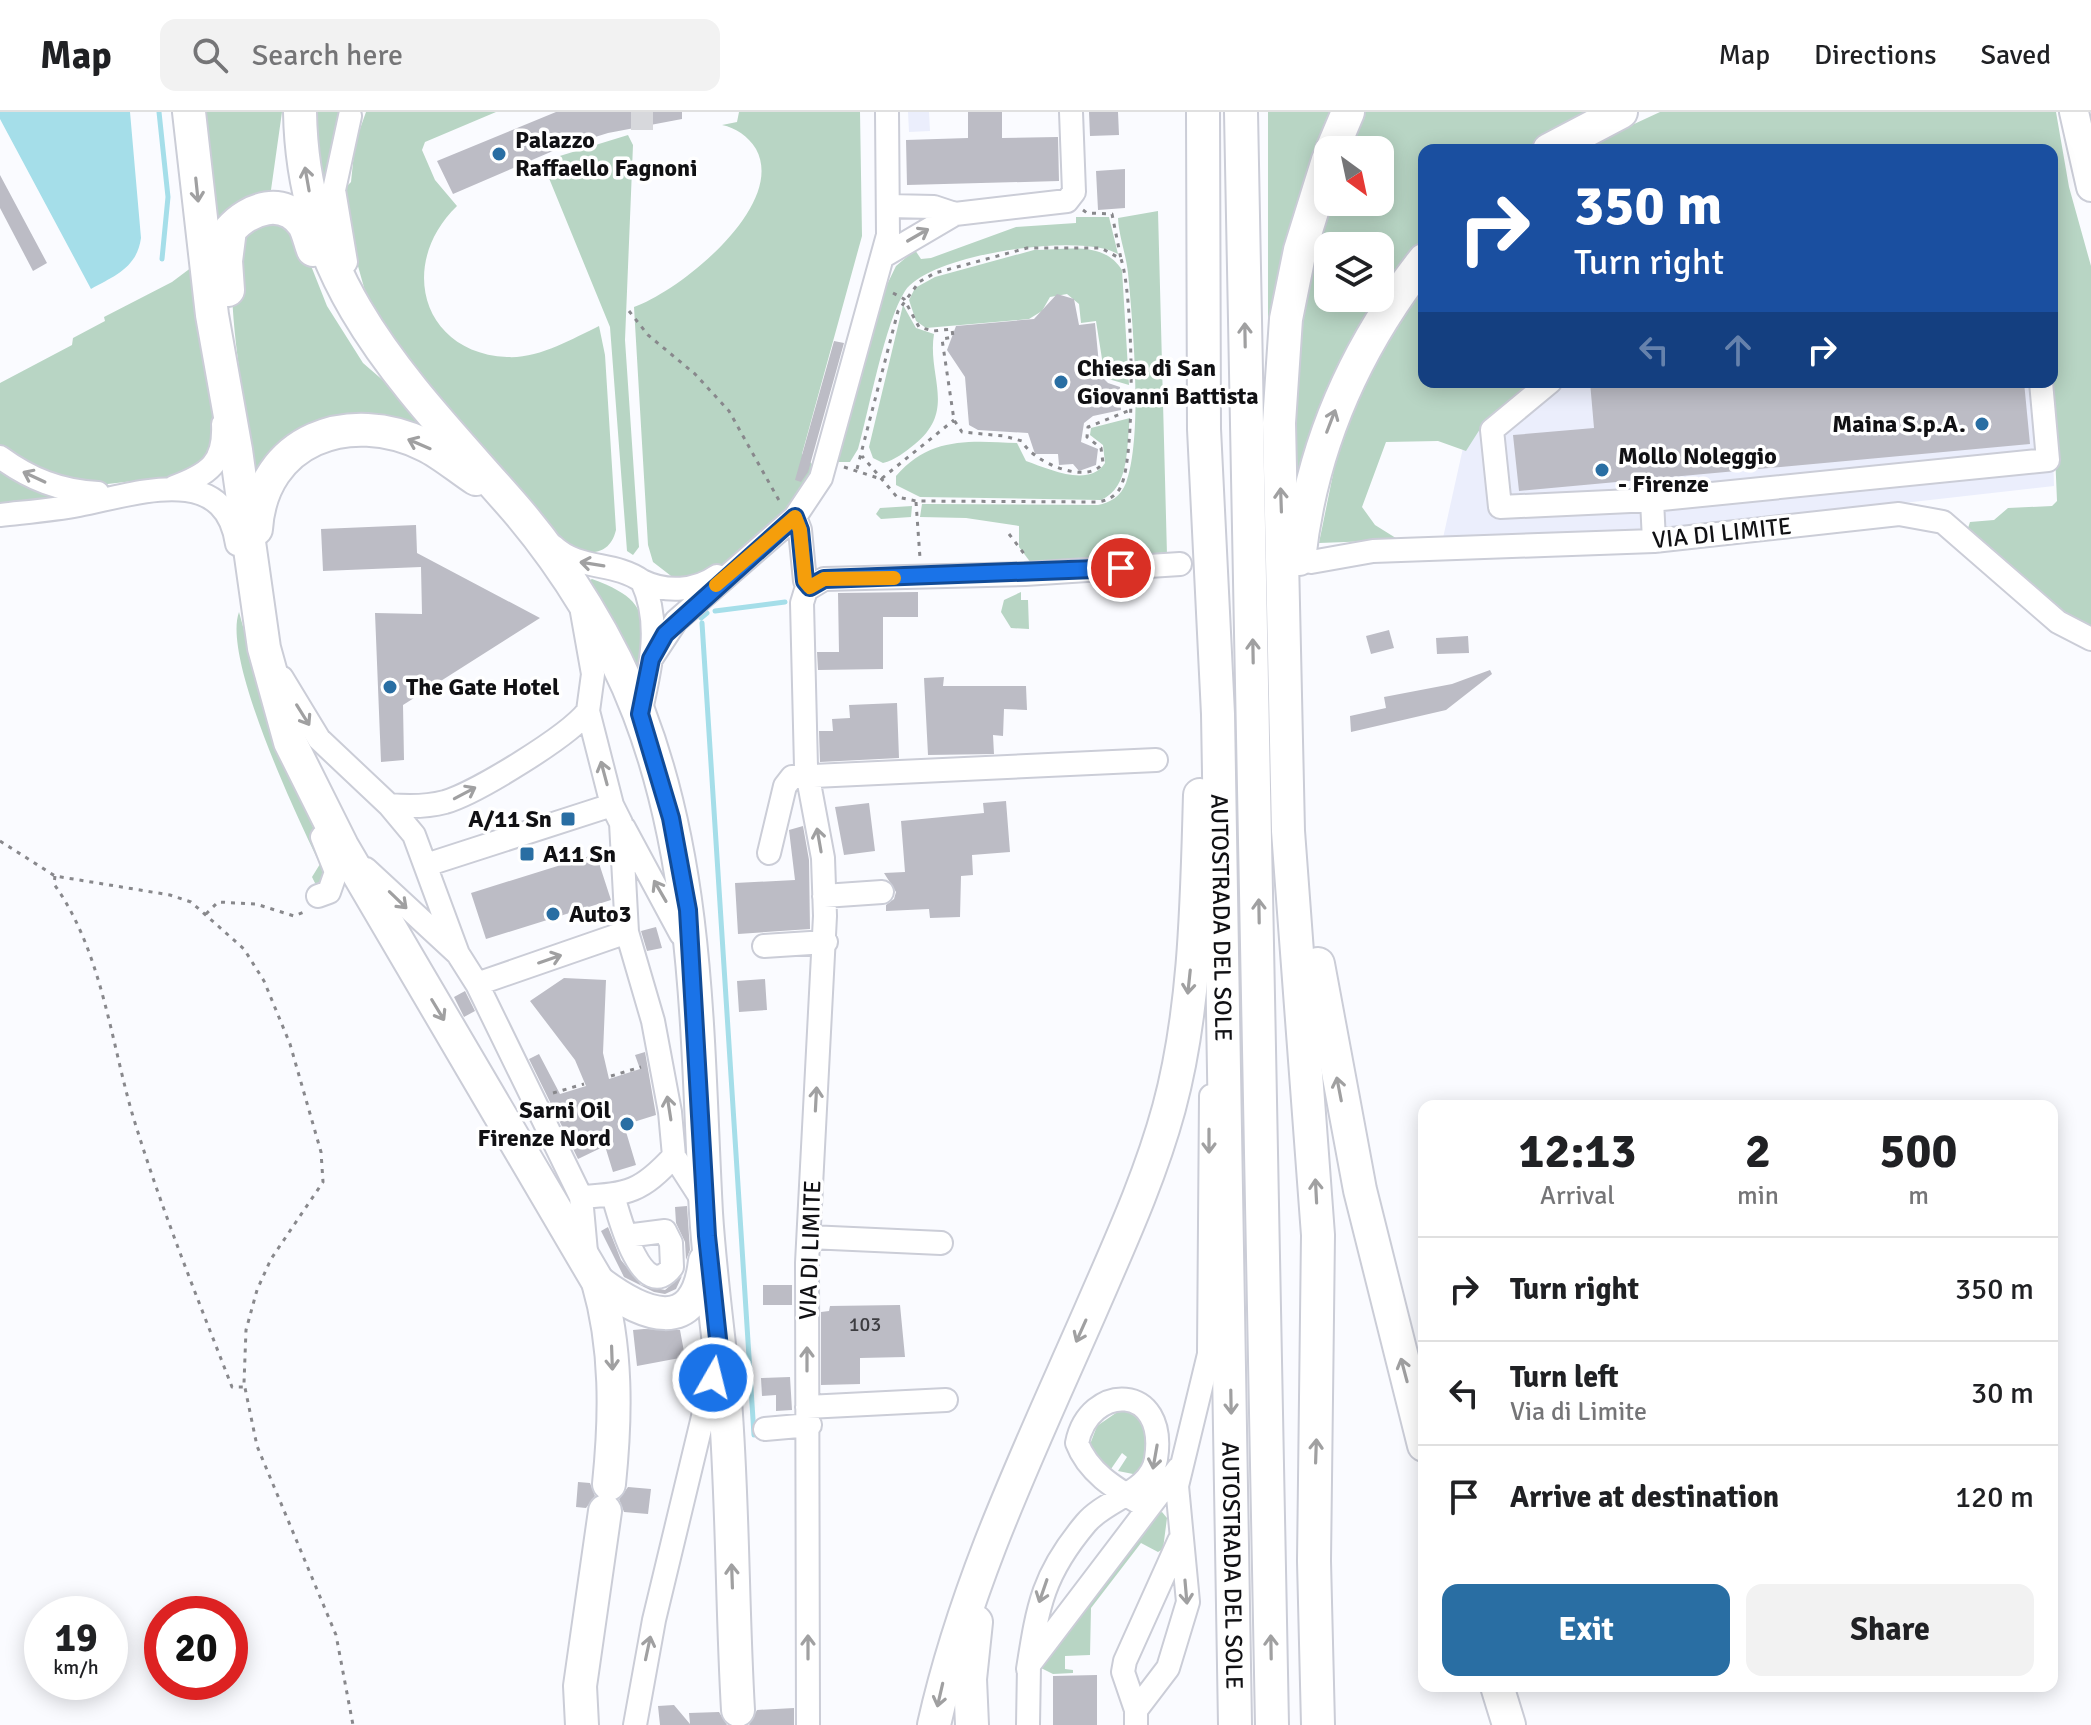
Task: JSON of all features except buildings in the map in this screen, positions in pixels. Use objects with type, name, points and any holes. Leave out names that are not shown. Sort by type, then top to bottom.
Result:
[{"type":"highway","points":[[189,112],[219,363],[256,580],[264,648],[285,728],[309,787],[379,912],[593,1271],[611,1325],[614,1430],[580,1686],[582,1725]]},
{"type":"highway","points":[[300,112],[310,196],[329,255],[372,339],[513,506],[579,600],[640,714],[671,818],[688,910],[706,1221],[725,1403],[738,1710]]},
{"type":"highway","points":[[1191,112],[1201,273]]},
{"type":"highway","name":"AUTOSTRADA DEL SOLE","points":[[1203,112],[1201,273],[1204,429],[1218,714],[1235,1725]]},
{"type":"highway","name":"AUTOSTRADA DEL SOLE","points":[[1241,112],[1272,1725]]},
{"type":"highway","points":[[1338,136],[1348,112]]},
{"type":"highway","points":[[1560,144],[1621,112]]},
{"type":"highway","points":[[1314,205],[1300,250],[1286,319],[1280,382],[1288,831],[1318,1235],[1314,1561],[1316,1725]]},
{"type":"highway","points":[[219,363],[228,338],[226,261],[230,230],[252,212],[278,208],[292,214],[304,225],[335,300],[370,358],[420,399]]},
{"type":"highway","points":[[1287,661],[1303,523],[1329,425],[1369,339],[1418,269]]},
{"type":"highway","points":[[256,580],[256,526],[265,483],[276,465],[302,445],[334,432],[360,429],[385,432],[424,445],[513,506]]},
{"type":"highway","points":[[934,1725],[948,1664],[981,1567],[1156,1149],[1180,1056],[1198,858],[1197,678],[1204,429]]},
{"type":"highway","points":[[1289,776],[1343,1112],[1371,1241],[1418,1422]]},
{"type":"highway","points":[[1259,968],[1283,1105],[1292,1505],[1316,1725]]},
{"type":"highway","points":[[593,1271],[640,1310],[660,1313],[684,1306],[702,1289],[706,1221]]},
{"type":"highway","points":[[972,1725],[970,1679],[981,1567]]},
{"type":"highway","points":[[1499,1692],[1509,1725]]},
{"type":"main road","points":[[2074,114],[2091,187]]},
{"type":"street","points":[[651,659],[676,621],[796,516],[815,491],[825,465],[882,257],[889,206],[887,112]]},
{"type":"street","points":[[882,257],[955,214],[1067,201],[1074,192],[1071,112]]},
{"type":"street","points":[[350,116],[334,190],[335,211],[341,245],[372,339]]},
{"type":"street","points":[[889,206],[934,207],[955,214]]},
{"type":"street","points":[[0,515],[76,506],[127,494],[168,489],[196,479],[219,457],[224,444],[219,363]]},
{"type":"street","points":[[1543,388],[1492,430],[1500,507],[1652,500],[2048,460],[2042,388]]},
{"type":"street","points":[[0,457],[39,481],[73,492],[127,494]]},
{"type":"street","points":[[168,489],[210,496],[228,514],[235,531],[248,604],[264,648],[319,739],[389,805],[414,835],[458,954],[477,984],[535,1098],[581,1197],[593,1271]]},
{"type":"street","points":[[1652,500],[1654,541]]},
{"type":"street","points":[[513,506],[557,550],[575,561],[621,569],[659,587],[689,588],[710,581],[742,561]]},
{"type":"street","name":"VIA DI LIMITE","points":[[1311,562],[1373,551],[1654,541],[1899,514],[1943,522],[2058,622],[2091,639]]},
{"type":"street","points":[[796,516],[805,581],[810,587],[824,579],[921,578],[1180,564]]},
{"type":"street","points":[[640,714],[651,659],[653,619],[642,581]]},
{"type":"street","name":"VIA DI LIMITE","points":[[808,1725],[809,1237],[825,942],[823,858],[809,777],[802,603],[810,587]]},
{"type":"street","points":[[579,600],[593,674],[588,711],[616,814],[627,932],[661,1061],[674,1156],[706,1221]]},
{"type":"street","points":[[389,805],[417,807],[454,799],[566,732],[588,711]]},
{"type":"street","points":[[769,853],[785,786],[792,777],[1156,760]]},
{"type":"street","points":[[309,787],[315,826],[336,872],[329,892],[318,896],[356,898],[379,912]]},
{"type":"street","points":[[426,865],[616,814]]},
{"type":"street","points":[[616,814],[675,916],[691,962]]},
{"type":"street","points":[[342,846],[458,954]]},
{"type":"street","points":[[824,896],[882,892]]},
{"type":"street","points":[[477,984],[627,932]]},
{"type":"street","points":[[764,946],[825,942]]},
{"type":"street","points":[[1028,1669],[1179,1467],[1196,1418],[1209,1354],[1209,1128],[1213,1069],[1225,1008]]},
{"type":"street","points":[[581,1197],[634,1192],[651,1181],[674,1156]]},
{"type":"street","points":[[613,1195],[626,1236]]},
{"type":"street","points":[[809,1237],[941,1243]]},
{"type":"street","points":[[635,1725],[654,1620],[701,1437],[719,1348]]},
{"type":"street","points":[[765,1429],[808,1419],[946,1400]]},
{"type":"street","points":[[1136,1717],[1168,1668],[1186,1613],[1187,1589],[1179,1541],[1179,1467]]},
{"type":"street","points":[[1028,1725],[1028,1669],[1039,1603],[1049,1574],[1092,1516],[1124,1493],[1148,1508]]},
{"type":"street","points":[[1136,1717],[1123,1672],[1125,1661],[1179,1541]]},
{"type":"path","points":[[862,456],[897,497],[916,501],[1103,501],[1115,495],[1123,482],[1133,409],[1121,259],[1112,214],[1087,213],[1067,201]]},
{"type":"path","points":[[857,469],[898,311],[919,282],[935,273],[1027,248],[1101,248],[1121,259]]},
{"type":"path","points":[[874,288],[885,289],[904,299],[919,327],[933,331],[952,329],[953,337],[942,339],[954,420],[962,432],[1022,441],[1028,455],[1036,459],[1073,472],[1086,472],[1098,469],[1103,463],[1101,448],[1087,437],[1088,427],[1133,409]]},
{"type":"path","points":[[629,311],[648,335],[695,374],[729,411],[750,443],[777,499],[796,516]]},
{"type":"path","points":[[881,479],[954,420]]},
{"type":"path","points":[[825,465],[857,469],[881,479]]},
{"type":"path","points":[[916,501],[921,578]]},
{"type":"path","points":[[0,841],[55,876],[170,895],[191,902],[244,949],[264,981],[290,1044],[321,1152],[323,1182],[271,1259],[257,1290],[246,1330],[245,1387],[257,1446],[336,1635],[353,1725]]},
{"type":"path","points":[[55,876],[54,884],[75,913],[91,958],[133,1114],[170,1227],[232,1387],[245,1387]]},
{"type":"path","points":[[206,914],[218,902],[256,904],[294,916],[309,909]]},
{"type":"path","points":[[611,1076],[661,1061]]},
{"type":"path","points":[[535,1098],[584,1084]]},
{"type":"shaded area","points":[[908,112],[929,112],[930,131],[909,132]]},
{"type":"shaded area","points":[[1528,388],[2051,388],[2054,486],[1691,527],[1443,538],[1465,439]]},
{"type":"green space","points":[[200,112],[282,112],[270,197],[217,224]]},
{"type":"green space","points":[[310,112],[340,112],[327,200]]},
{"type":"green space","points":[[366,112],[496,112],[425,142],[422,150],[435,180],[457,206],[438,229],[428,254],[424,278],[428,302],[438,323],[455,340],[478,352],[507,357],[543,351],[599,326],[605,355],[616,530],[603,550],[582,552],[566,548],[384,333],[365,291],[338,195],[351,182],[355,143]]},
{"type":"green space","points":[[739,112],[860,112],[862,236],[802,454],[815,467],[808,483],[786,512],[717,570],[707,577],[675,579],[653,562],[648,545],[634,307],[654,298],[701,265],[743,219],[756,195],[762,171],[756,149],[741,133],[722,125],[737,122]]},
{"type":"green space","points":[[1268,112],[1342,112],[1336,136],[1314,136],[1314,216],[1275,364],[1268,315]]},
{"type":"green space","points":[[1356,112],[1590,112],[1537,144],[1418,144],[1418,250],[1394,280],[1394,232],[1320,232],[1324,216],[1394,216],[1394,136],[1347,136]]},
{"type":"green space","points":[[1660,112],[2056,112],[2069,187],[2091,266],[2091,629],[2069,619],[1967,531],[1970,522],[1994,520],[2008,508],[2052,506],[2057,501],[2052,388],[2058,388],[2058,144],[1591,144]]},
{"type":"green space","points":[[628,135],[633,145],[625,340],[639,547],[633,555],[627,551],[610,327],[544,166],[550,159]]},
{"type":"green space","points":[[1158,211],[1167,555],[1031,563],[1019,547],[1019,526],[966,518],[920,517],[922,504],[1098,505],[1111,501],[1121,492],[1131,463],[1135,380],[1128,273],[1118,218]]},
{"type":"green space","points":[[1076,217],[1109,217],[1118,254],[1072,245],[1007,250],[943,267],[920,278],[905,291],[884,344],[858,449],[850,462],[836,462],[882,295],[896,266],[915,250],[921,259],[931,258],[1016,227],[1076,223]]},
{"type":"green space","points":[[275,218],[300,238],[327,306],[363,363],[423,415],[453,449],[395,426],[255,472],[233,316],[233,256],[238,234]]},
{"type":"green space","points":[[1034,250],[1094,250],[1105,254],[1122,270],[1129,385],[1105,378],[1096,321],[1081,323],[1079,304],[1067,294],[1050,297],[1042,311],[1029,319],[926,328],[916,321],[909,300],[915,288],[935,277]]},
{"type":"green space","points":[[1314,252],[1314,312],[1371,312],[1334,374],[1294,489],[1291,393],[1303,292]]},
{"type":"green space","points":[[196,264],[217,432],[205,459],[177,476],[99,485],[59,480],[0,448],[0,383],[72,345],[73,338],[105,321],[104,317],[172,282]]},
{"type":"green space","points":[[1418,294],[1418,388],[1528,388],[1480,429],[1466,451],[1438,441],[1386,442],[1362,507],[1375,525],[1399,540],[1319,543],[1341,435],[1384,342]]},
{"type":"green space","points":[[903,305],[916,328],[934,334],[938,405],[928,431],[904,453],[883,463],[873,458],[869,447]]},
{"type":"green space","points":[[1130,418],[1122,475],[1118,486],[1101,500],[920,497],[896,485],[896,476],[923,454],[937,447],[967,442],[1017,443],[1026,461],[1057,472],[1089,474],[1105,463],[1103,445],[1090,435],[1091,428]]},
{"type":"green space","points":[[0,465],[59,498],[0,506]]},
{"type":"green space","points":[[912,506],[911,517],[881,519],[876,514],[880,508]]},
{"type":"green space","points":[[592,579],[625,595],[640,614],[642,639],[639,676],[586,582]]},
{"type":"green space","points":[[1021,592],[1021,600],[1028,600],[1029,629],[1011,628],[1001,612],[1004,600]]},
{"type":"green space","points":[[239,612],[275,743],[326,856],[322,884],[315,883],[312,877],[320,864],[264,738],[251,700],[241,664],[237,634]]},
{"type":"green space","points":[[1126,1406],[1145,1414],[1145,1465],[1138,1475],[1118,1471],[1127,1457],[1122,1453],[1111,1469],[1095,1458],[1089,1447],[1097,1426]]},
{"type":"green space","points":[[1162,1512],[1167,1518],[1163,1549],[1158,1552],[1141,1543],[1091,1608],[1090,1655],[1065,1656],[1065,1669],[1073,1670],[1073,1673],[1053,1674],[1039,1667],[1156,1514]]},
{"type":"water","points":[[0,112],[130,112],[141,238],[135,257],[123,270],[91,289],[0,119]]},
{"type":"waterway","points":[[159,112],[168,197],[162,259]]},
{"type":"waterway","points":[[715,611],[785,602]]},
{"type":"waterway","points":[[701,618],[707,613]]},
{"type":"waterway","points":[[702,623],[754,1435]]},
{"type":"tunnel","points":[[642,112],[642,130]]},
{"type":"slow traffic","points":[[716,585],[795,517],[800,530],[805,581],[810,587],[824,579],[894,578]]},
{"type":"place","name":"Palazzo Raffaello Fagnoni","points":[[499,154]]},
{"type":"place","name":"Chiesa di San Giovanni Battista","points":[[1061,382]]},
{"type":"place","name":"Maina S.p.A.","points":[[1982,424]]},
{"type":"place","name":"Mollo Noleggio - Firenze","points":[[1602,470]]},
{"type":"place","name":"The Gate Hotel","points":[[390,687]]},
{"type":"place","name":"A/11 Sn","points":[[568,819]]},
{"type":"place","name":"A11 Sn","points":[[527,854]]},
{"type":"place","name":"Auto3","points":[[553,914]]},
{"type":"place","name":"Sarni Oil Firenze Nord","points":[[627,1124]]},
{"type":"route","points":[[713,1378],[719,1348],[707,1236],[688,910],[671,818],[640,714],[651,659],[658,644],[676,621],[795,517],[800,530],[805,581],[810,587],[824,579],[921,578],[1121,568]]}]
